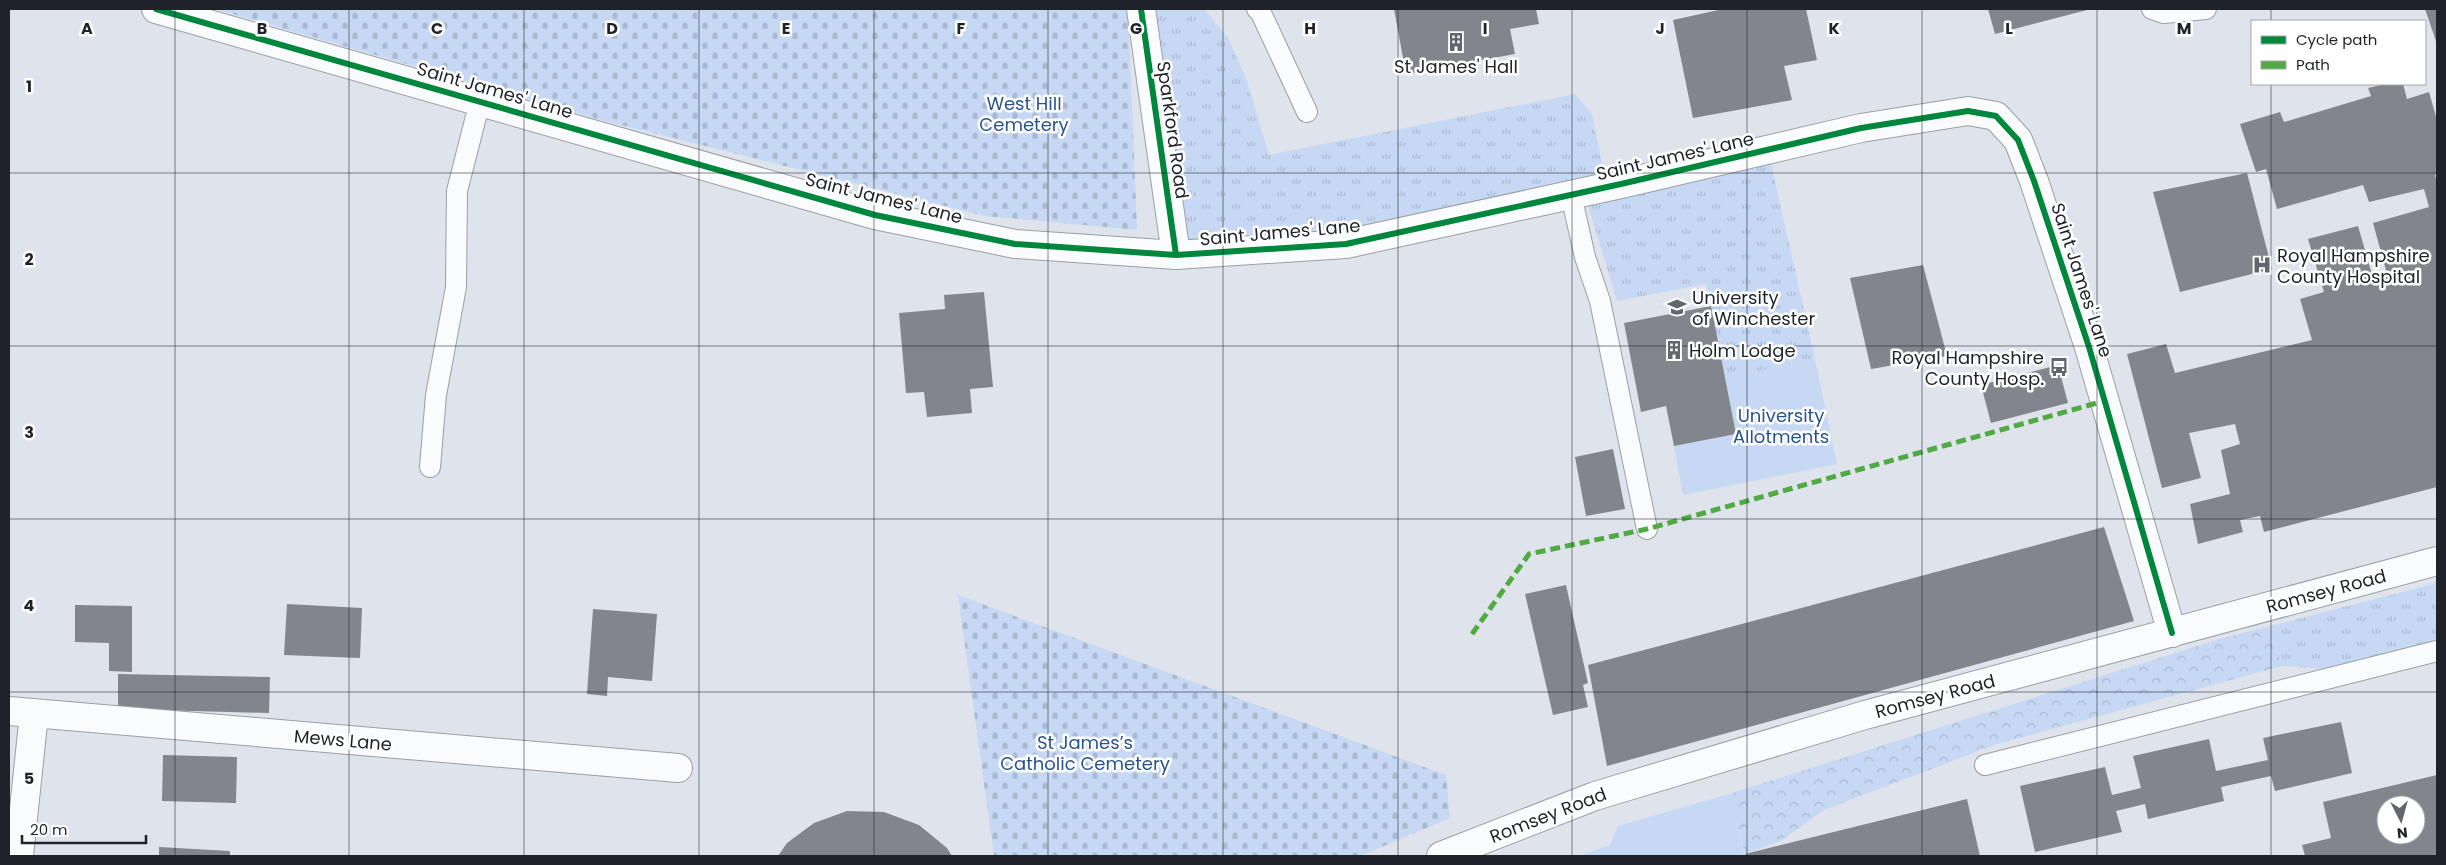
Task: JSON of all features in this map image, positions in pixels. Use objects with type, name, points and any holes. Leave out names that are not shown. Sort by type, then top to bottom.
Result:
[{"type":"street","name":"Saint James' Lane","points":[[156,9],[875,215],[1015,244],[1176,255],[1346,244],[1571,195],[1861,128],[1968,111],[1996,116],[2018,140],[2037,190],[2089,347],[2172,633]]},
{"type":"street","name":"Sparkford Road","points":[[1141,9],[1176,255]]},
{"type":"street","name":"Romsey Road","points":[[1444,856],[1604,793],[1865,715],[2437,561]]},
{"type":"street","name":"Mews Lane","points":[[21,713],[678,768]]},
{"type":"street","points":[[19,856],[21,713]]},
{"type":"lane","points":[[1257,9],[1261,13],[1307,112]]},
{"type":"lane","points":[[2152,9],[2164,13],[2206,9]]},
{"type":"lane","points":[[430,467],[436,395],[456,286],[457,190],[480,101]]},
{"type":"lane","points":[[1571,195],[1585,257],[1600,301],[1647,528]]},
{"type":"lane","points":[[1985,765],[2437,651]]},
{"type":"green space","name":"West Hill Cemetery","points":[[215,9],[1128,9],[1137,230],[985,216],[601,120]]},
{"type":"green space","points":[[1141,9],[1205,10],[1228,38],[1246,78],[1269,155],[1575,94],[1592,114],[1607,187],[1768,150],[1815,359],[1725,378],[1706,284],[1617,301],[1584,192],[1533,203],[1176,255]]},
{"type":"green space","name":"University Allotments","points":[[1815,359],[1837,464],[1683,495],[1674,446],[1736,434],[1725,378]]},
{"type":"green space","points":[[2437,583],[2437,641],[2325,669],[2282,666],[2271,626]]},
{"type":"green space","name":"St James’s Catholic Cemetery","points":[[958,595],[1446,775],[1450,818],[1361,856],[994,856]]},
{"type":"green space","points":[[2271,626],[2282,666],[1994,745],[1824,810],[1781,841],[1745,854],[1729,794],[2219,639]]},
{"type":"green space","points":[[1729,794],[1745,856],[1579,856],[1610,845],[1618,826]]},
{"type":"building","name":"St James' Hall","points":[[1394,9],[1536,9],[1539,24],[1510,29],[1515,54],[1406,74]]},
{"type":"building","points":[[1723,9],[1806,9],[1817,60],[1784,66],[1792,100],[1693,118],[1673,20]]},
{"type":"building","points":[[1988,9],[2091,9],[1995,34]]},
{"type":"building","points":[[2425,9],[2437,9],[2437,44]]},
{"type":"building","points":[[2381,85],[2403,85],[2407,99],[2429,92],[2437,120],[2437,174],[2435,175],[2437,184],[2437,487],[2264,532],[2260,516],[2240,520],[2243,532],[2198,544],[2190,504],[2230,494],[2221,450],[2240,444],[2235,424],[2189,433],[2201,478],[2162,488],[2127,354],[2166,344],[2175,373],[2312,340],[2300,299],[2324,292],[2308,239],[2358,226],[2373,278],[2387,274],[2373,223],[2429,207],[2424,189],[2369,202],[2363,185],[2277,209],[2266,169],[2256,172],[2240,124],[2280,112],[2284,122],[2371,96],[2368,88]]},
{"type":"building","points":[[2247,173],[2272,269],[2180,292],[2153,192]]},
{"type":"building","points":[[1923,265],[1947,356],[1871,369],[1850,278]]},
{"type":"building","points":[[984,292],[993,387],[970,389],[972,413],[927,417],[924,392],[906,393],[899,313],[945,309],[944,295]]},
{"type":"building","name":"Holm Lodge","points":[[1711,306],[1736,434],[1674,446],[1666,406],[1641,412],[1624,323]]},
{"type":"building","points":[[2058,365],[2068,403],[1991,423],[1981,385]]},
{"type":"building","points":[[1613,449],[1625,509],[1586,516],[1575,457]]},
{"type":"building","points":[[2104,527],[2134,621],[1607,766],[1588,665]]},
{"type":"building","points":[[1566,585],[1588,683],[1583,685],[1588,707],[1553,715],[1525,594]]},
{"type":"building","points":[[287,604],[362,608],[360,658],[284,655]]},
{"type":"building","points":[[75,605],[132,606],[132,672],[109,671],[109,643],[75,642]]},
{"type":"building","points":[[593,609],[657,614],[652,681],[608,677],[607,696],[587,694]]},
{"type":"building","points":[[118,674],[270,677],[269,713],[118,709]]},
{"type":"building","points":[[2341,722],[2352,773],[2275,791],[2271,776],[2221,787],[2224,801],[2148,819],[2145,804],[2116,811],[2122,832],[2035,852],[2020,786],[2105,767],[2112,795],[2141,788],[2133,756],[2209,739],[2216,771],[2268,760],[2263,738]]},
{"type":"building","points":[[163,755],[237,757],[236,803],[162,801]]},
{"type":"building","points":[[2437,775],[2437,856],[2305,856],[2302,845],[2331,838],[2323,802]]},
{"type":"building","points":[[1967,799],[1980,856],[1746,856],[1745,854]]},
{"type":"building","points":[[847,811],[884,812],[919,825],[947,848],[952,856],[778,856],[787,843],[814,823]]},
{"type":"building","points":[[159,847],[230,851],[230,856],[159,856]]},
{"type":"marked path","points":[[1472,634],[1529,554],[1647,529],[2104,401]]},
{"type":"cycle path","points":[[156,9],[875,215],[1015,244],[1176,255],[1346,244],[1621,184],[1861,128],[1968,111],[1996,116],[2018,140],[2034,181],[2089,347],[2172,633]]},
{"type":"cycle path","points":[[1141,9],[1176,255]]},
{"type":"place","name":"St James' Hall","points":[[1456,42]]},
{"type":"place","name":"Royal Hampshire County Hospital","points":[[2262,265]]},
{"type":"place","name":"University of Winchester","points":[[1677,307]]},
{"type":"place","name":"Holm Lodge","points":[[1674,350]]},
{"type":"place","name":"Royal Hampshire County Hosp.","points":[[2059,367]]}]
